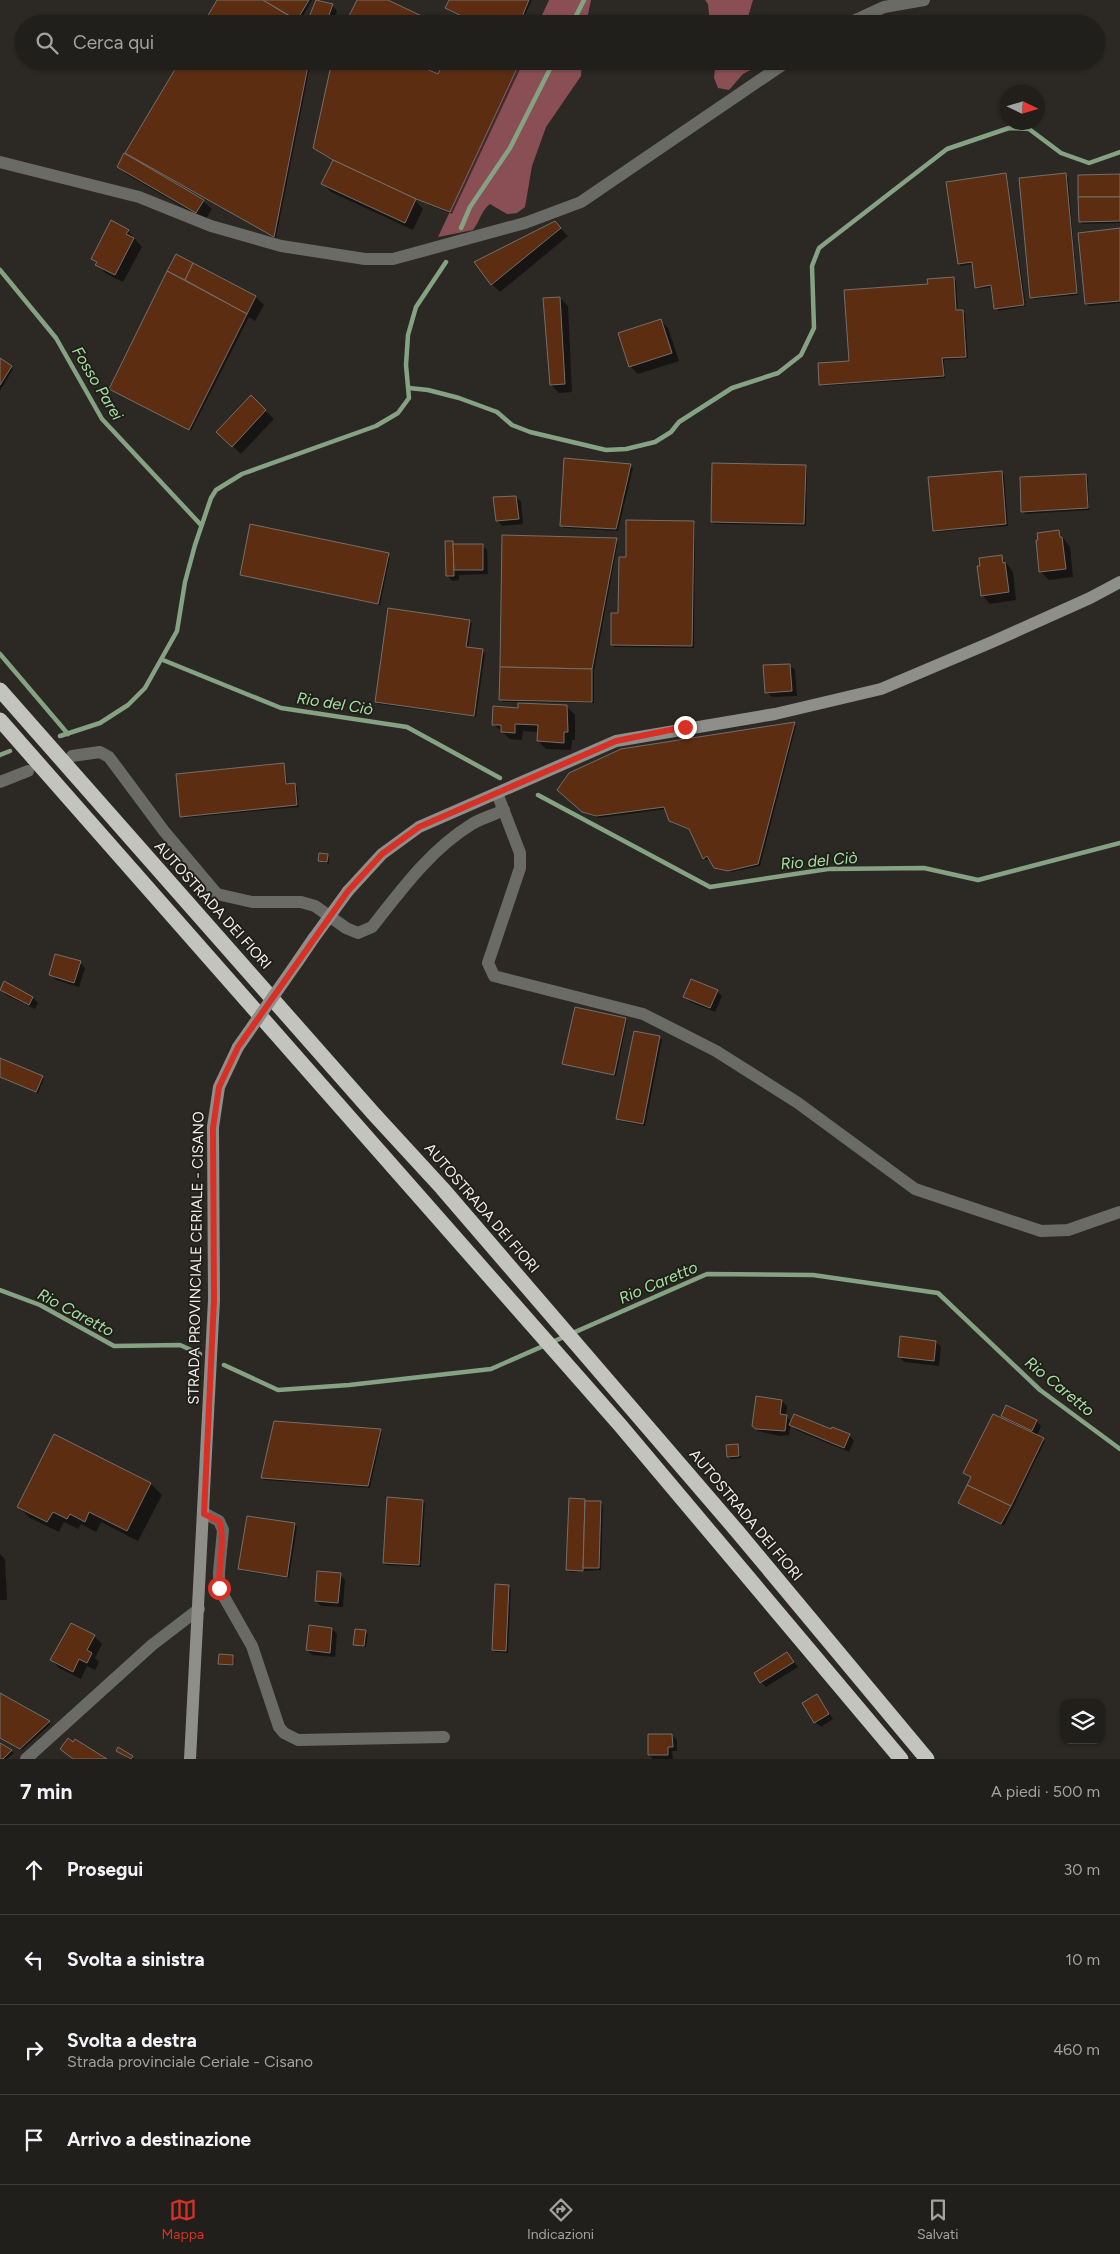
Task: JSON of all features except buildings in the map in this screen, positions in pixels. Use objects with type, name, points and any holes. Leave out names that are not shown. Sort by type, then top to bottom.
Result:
[{"type":"highway","name":"AUTOSTRADA DEI FIORI","points":[[0,690],[373,1113],[442,1188],[738,1531],[927,1759]]},
{"type":"highway","points":[[0,720],[613,1417],[901,1759]]},
{"type":"main road","name":"STRADA PROVINCIALE CERIALE - CISANO","points":[[190,1759],[214,1300],[215,1107],[219,1087],[238,1047],[348,891],[382,854],[397,841],[419,827],[616,741],[775,714],[881,689],[1072,606],[1120,582]]},
{"type":"street","points":[[867,15],[884,7],[924,0]]},
{"type":"street","points":[[0,162],[139,197],[211,226],[282,246],[365,259],[392,259],[525,223],[581,202],[775,70]]},
{"type":"street","points":[[72,756],[100,752],[109,757],[164,831],[217,894],[252,902],[301,902],[315,906],[346,928],[358,933],[372,927],[428,858],[441,846],[473,824],[504,810]]},
{"type":"street","points":[[0,782],[28,771]]},
{"type":"street","points":[[497,793],[520,853],[520,868],[488,963],[494,976],[643,1014],[716,1050],[798,1103],[915,1189],[1041,1231],[1068,1230],[1120,1212]]},
{"type":"street","points":[[204,1514],[219,1521],[223,1530],[219,1588],[252,1646],[276,1719],[284,1733],[298,1740],[444,1737]]},
{"type":"street","points":[[26,1759],[152,1646],[199,1609]]},
{"type":"shaded area","points":[[549,0],[591,0],[588,15],[542,15]]},
{"type":"shaded area","points":[[705,0],[753,0],[749,15],[709,15],[708,4]]},
{"type":"shaded area","points":[[517,70],[581,70],[581,76],[546,127],[532,166],[525,207],[517,213],[507,214],[490,204],[473,230],[438,237]]},
{"type":"shaded area","points":[[715,70],[751,70],[743,74],[729,90],[718,88],[714,78]]},
{"type":"waterway","points":[[576,15],[584,0]]},
{"type":"waterway","points":[[461,228],[470,207],[510,148],[549,70]]},
{"type":"waterway","points":[[409,388],[428,390],[459,398],[497,412],[512,425],[530,432],[606,450],[626,449],[655,442],[671,432],[679,422],[732,388],[778,373],[801,355],[814,328],[812,266],[819,248],[947,149],[1009,128],[1029,129],[1061,153],[1089,163],[1120,152]]},
{"type":"waterway","points":[[60,736],[100,723],[128,705],[145,688],[177,631],[185,582],[195,545],[211,498],[216,490],[242,474],[376,426],[398,413],[409,398],[406,365],[408,335],[416,307],[446,262]]},
{"type":"waterway","name":"Fosso Parei","points":[[0,270],[56,338],[102,419],[201,525]]},
{"type":"waterway","points":[[0,654],[68,734]]},
{"type":"waterway","name":"Rio del Ciò","points":[[163,660],[281,708],[407,727],[500,778]]},
{"type":"waterway","points":[[0,755],[10,751]]},
{"type":"waterway","name":"Rio del Ciò","points":[[538,795],[710,887],[828,869],[924,868],[978,880],[1120,843]]},
{"type":"waterway","name":"Rio Caretto","points":[[224,1365],[278,1390],[349,1385],[491,1369],[707,1274],[813,1275],[938,1293],[1040,1390],[1120,1449]]},
{"type":"waterway","name":"Rio Caretto","points":[[0,1290],[40,1305],[114,1346],[180,1345],[200,1354]]},
{"type":"route","points":[[219,1588],[223,1530],[219,1521],[204,1514],[214,1300],[213,1128],[219,1087],[238,1047],[348,891],[382,854],[397,841],[419,827],[616,741],[685,727]]}]
